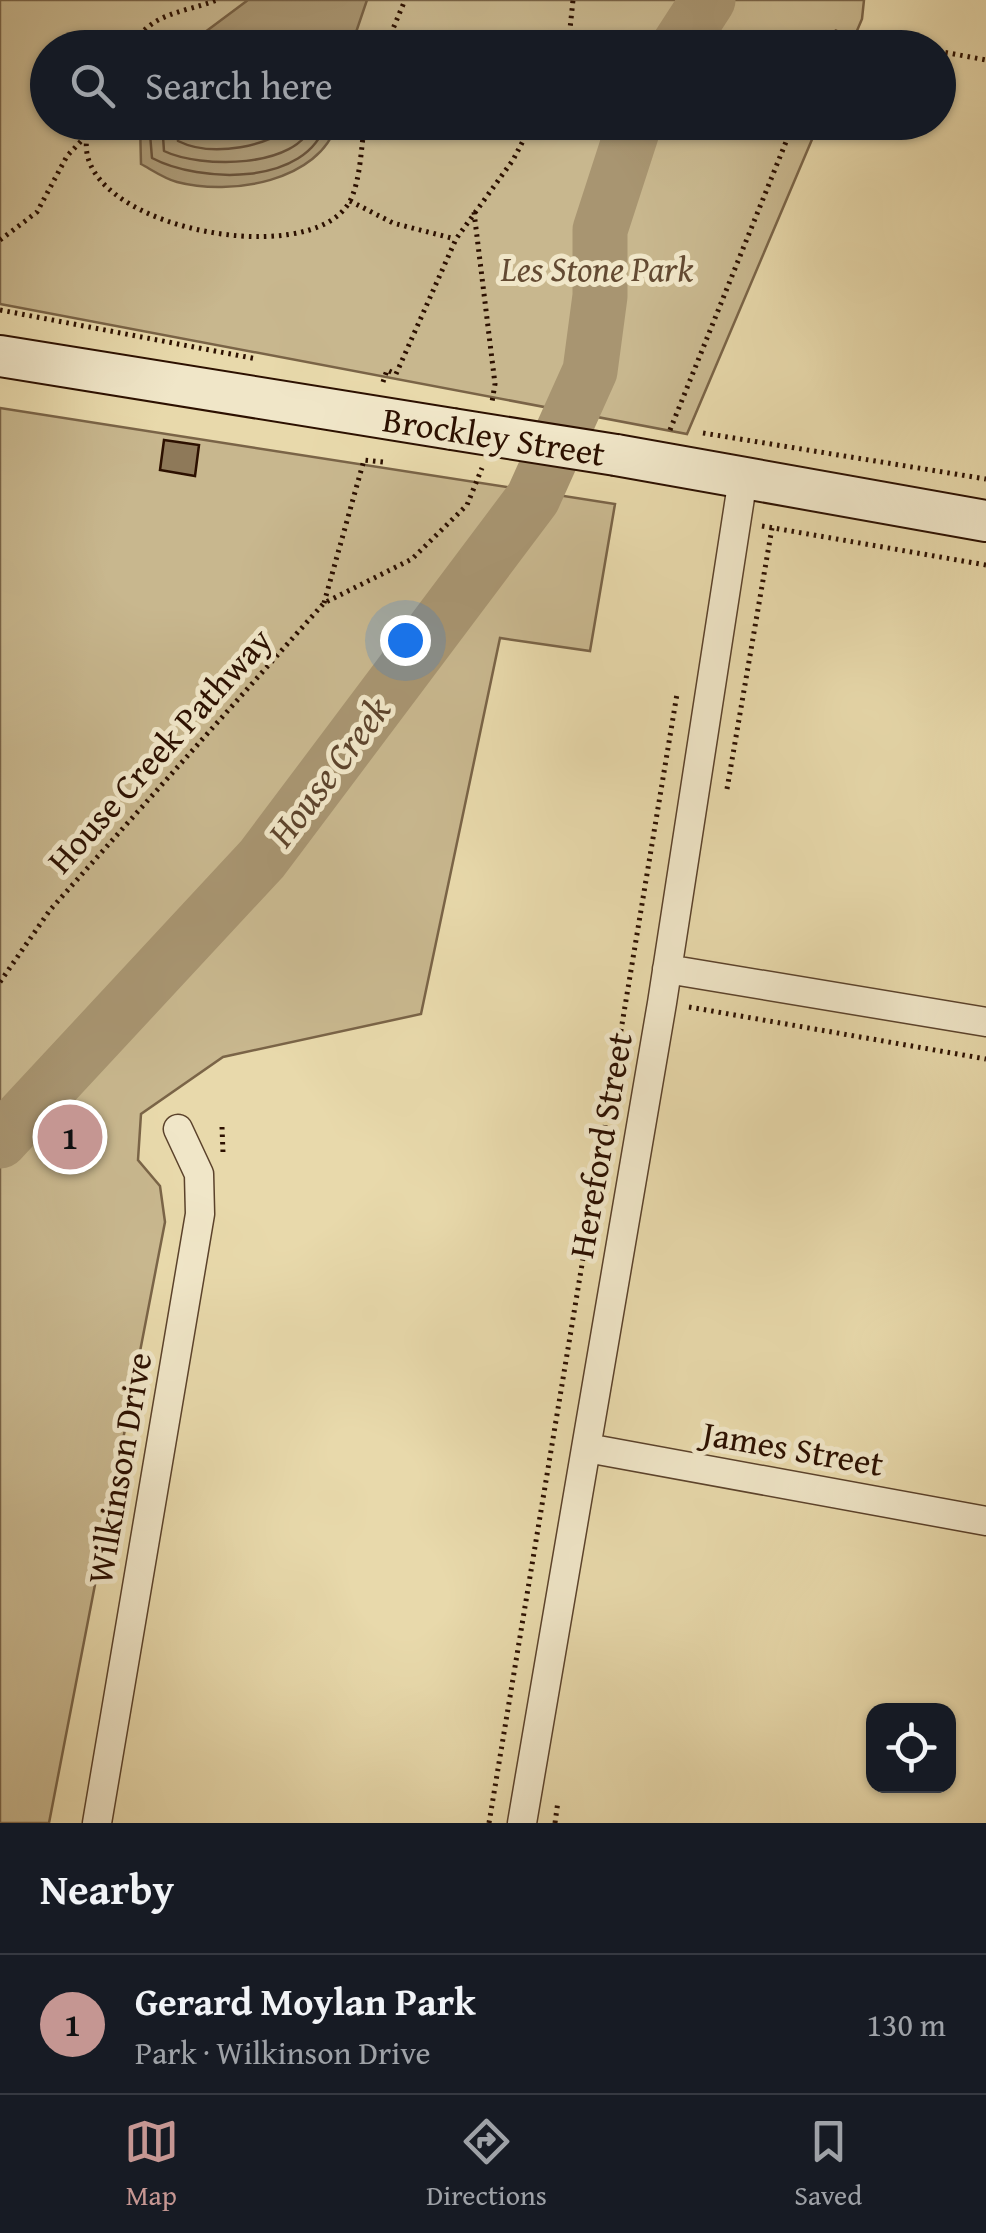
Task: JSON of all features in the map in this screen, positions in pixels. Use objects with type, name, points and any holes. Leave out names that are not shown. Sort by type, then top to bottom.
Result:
[{"type":"main road","name":"Brockley Street","points":[[0,356],[616,455],[986,521]]},
{"type":"street","name":"Hereford Street","points":[[522,1823],[667,969],[743,478]]},
{"type":"street","points":[[667,969],[986,1022]]},
{"type":"street","name":"Wilkinson Drive","points":[[98,1823],[200,1214],[199,1174],[178,1130]]},
{"type":"street","name":"James Street","points":[[587,1448],[986,1521]]},
{"type":"path","points":[[142,30],[166,13],[217,0]]},
{"type":"path","points":[[393,30],[406,0]]},
{"type":"path","points":[[570,30],[573,0]]},
{"type":"path","points":[[956,55],[986,60]]},
{"type":"path","points":[[0,240],[37,212],[67,156],[82,140]]},
{"type":"path","points":[[85,140],[85,152],[98,180],[134,210],[180,225],[268,237],[310,230],[350,201],[362,140]]},
{"type":"path","points":[[364,381],[382,384],[387,370],[396,374],[456,239],[523,140]]},
{"type":"path","points":[[787,140],[668,433],[723,432],[986,479]]},
{"type":"path","points":[[350,201],[393,222],[456,239]]},
{"type":"path","points":[[0,310],[274,362]]},
{"type":"path","name":"House Creek Pathway","points":[[0,982],[50,910],[324,603],[364,460],[383,462]]},
{"type":"path","points":[[738,522],[986,565]]},
{"type":"path","points":[[726,794],[772,528]]},
{"type":"path","points":[[490,1823],[678,690]]},
{"type":"path","points":[[686,1026],[689,1007],[986,1059]]},
{"type":"path","points":[[554,1823],[561,1786]]},
{"type":"green space","name":"Les Stone Park","points":[[0,0],[864,0],[857,30],[30,30],[30,140],[812,140],[687,434],[0,304]]},
{"type":"green space","points":[[0,408],[615,504],[590,651],[500,638],[421,1014],[223,1057],[141,1114],[138,1160],[160,1186],[165,1222],[49,1823],[0,1823]]},
{"type":"water","points":[[248,0],[367,0],[357,30],[208,30]]},
{"type":"water","points":[[140,140],[328,140],[312,159],[293,171],[246,185],[198,186],[177,182],[141,164]]},
{"type":"building","points":[[164,440],[199,445],[195,476],[160,470]]},
{"type":"waterway","name":"House Creek","points":[[689,30],[708,0]]},
{"type":"waterway","name":"House Creek","points":[[0,1141],[262,859],[533,498],[590,371],[600,296],[600,230],[629,140]]},
{"type":"place","name":"Gerard Moylan Park","points":[[70,1137]]}]
